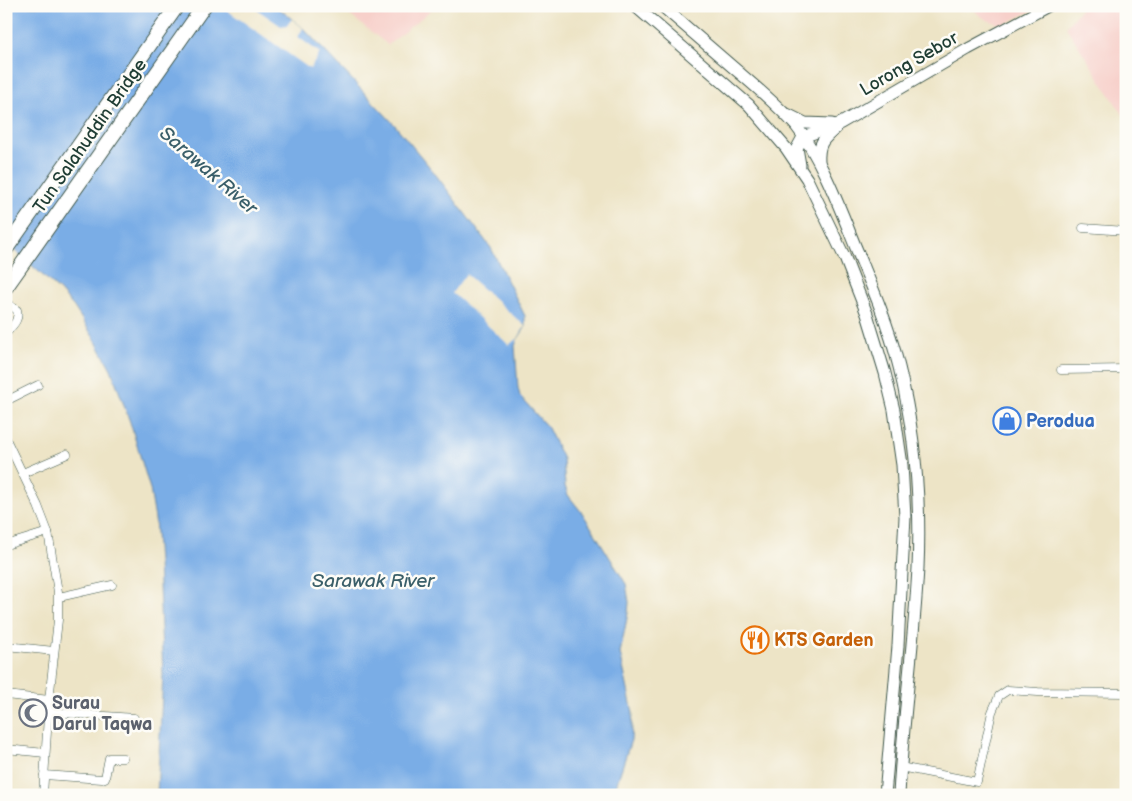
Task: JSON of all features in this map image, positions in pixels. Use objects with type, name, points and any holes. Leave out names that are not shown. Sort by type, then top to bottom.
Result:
[{"type":"highway","name":"Tun Salahuddin Bridge","points":[[6,249],[177,6]]},
{"type":"highway","name":"Tun Salahuddin Bridge","points":[[6,287],[204,6]]},
{"type":"street","points":[[635,6],[749,105],[766,124],[807,179],[845,258],[867,314],[892,401],[902,465],[905,517],[898,646],[885,795]]},
{"type":"street","points":[[662,6],[759,90],[780,110],[803,137],[819,164],[847,224],[869,278],[899,366],[913,446],[918,509],[918,566],[899,795]]},
{"type":"street","name":"Lorong Sebor","points":[[841,123],[968,49],[1048,6]]},
{"type":"street","points":[[780,110],[805,122],[841,123]]},
{"type":"street","points":[[802,172],[796,148],[803,137],[841,123]]},
{"type":"street","points":[[819,164],[820,146],[825,137],[841,123]]},
{"type":"street","points":[[1083,228],[1126,231]]},
{"type":"street","points":[[6,303],[17,310],[18,315],[15,323],[6,333]]},
{"type":"street","points":[[1060,370],[1126,369]]},
{"type":"street","points":[[6,402],[38,385]]},
{"type":"street","points":[[6,439],[48,532],[59,597],[48,712],[43,795]]},
{"type":"street","points":[[23,473],[67,454]]},
{"type":"street","points":[[6,545],[48,532]]},
{"type":"street","points":[[59,597],[112,586]]},
{"type":"street","points":[[6,646],[54,651]]},
{"type":"street","points":[[900,767],[977,782],[992,712],[999,696],[1008,690],[1126,693]]},
{"type":"street","points":[[6,695],[49,700]]},
{"type":"street","points":[[48,712],[134,718]]},
{"type":"street","points":[[6,749],[45,753]]},
{"type":"street","points":[[44,775],[105,778],[109,758],[123,758]]},
{"type":"shaded area","points":[[338,6],[436,6],[388,45]]},
{"type":"shaded area","points":[[971,6],[1042,6],[1002,25],[987,20],[979,15]]},
{"type":"shaded area","points":[[1083,6],[1126,6],[1126,110],[1123,115],[1066,27]]},
{"type":"water","name":"Sarawak River","points":[[6,6],[276,6],[303,28],[393,123],[433,171],[491,248],[525,316],[525,328],[515,346],[520,396],[548,428],[563,459],[565,486],[568,495],[583,514],[626,584],[629,602],[620,653],[633,713],[631,740],[613,795],[157,795],[163,674],[155,519],[150,489],[130,422],[111,369],[94,338],[74,307],[60,291],[6,242]]},
{"type":"pier","points":[[221,6],[252,6],[281,26],[287,25],[292,19],[303,28],[298,37],[320,53],[310,69]]},
{"type":"pier","points":[[466,274],[525,326],[517,340],[509,345],[452,293]]},
{"type":"place","name":"Perodua","points":[[1007,421]]},
{"type":"place","name":"KTS Garden","points":[[755,640]]},
{"type":"place","name":"Surau Darul Taqwa","points":[[33,713]]}]
